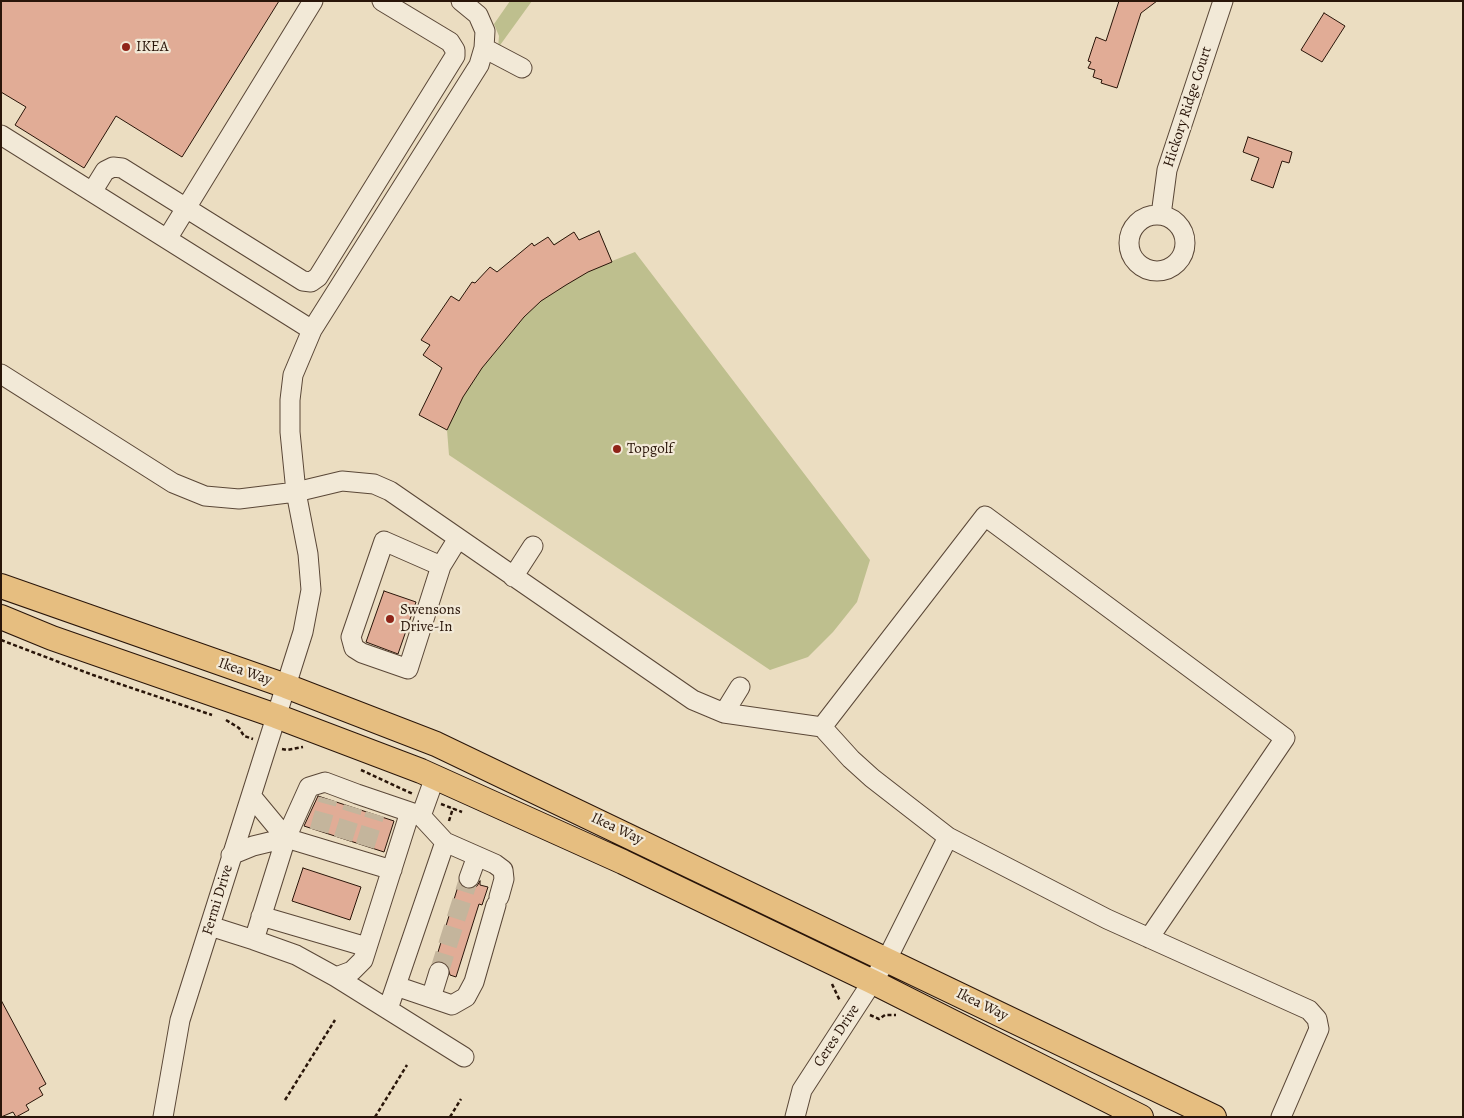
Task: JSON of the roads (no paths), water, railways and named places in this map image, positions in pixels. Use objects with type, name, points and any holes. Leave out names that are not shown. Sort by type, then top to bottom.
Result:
[{"type":"main road","name":"Ikea Way","points":[[1,586],[286,686],[436,744],[1214,1117]]},
{"type":"main road","name":"Ikea Way","points":[[1,617],[52,638],[276,716],[435,777],[623,862],[873,982],[1141,1117]]},
{"type":"street","points":[[167,239],[313,1]]},
{"type":"street","points":[[92,192],[105,171],[113,167],[122,168],[303,281],[311,282],[318,277],[454,56],[455,50],[450,42],[382,1]]},
{"type":"street","points":[[461,1],[478,15],[485,32],[484,48],[522,68]]},
{"type":"street","name":"Hickory Ridge Court","points":[[1161,215],[1167,170],[1223,1]]},
{"type":"street","name":"Fermi Drive","points":[[163,1117],[180,1020],[303,632],[311,590],[308,554],[296,492],[290,432],[292,383],[300,353],[312,330],[479,65],[484,48]]},
{"type":"street","points":[[1,134],[312,330]]},
{"type":"street","points":[[1,374],[173,483],[205,496],[239,499],[296,492],[342,481],[374,484],[390,491],[457,540],[693,700],[724,713],[822,727],[851,759],[872,778],[948,837],[1107,919],[1309,1010],[1317,1020],[1320,1029],[1281,1117]]},
{"type":"street","points":[[822,727],[985,516],[1285,738],[1149,938]]},
{"type":"street","points":[[441,566],[384,541],[351,637],[354,648],[362,653],[408,668],[441,566],[457,540]]},
{"type":"street","points":[[513,577],[533,546]]},
{"type":"street","points":[[724,713],[740,687]]},
{"type":"street","points":[[336,977],[352,971],[363,960],[392,870],[435,777]]},
{"type":"street","points":[[254,940],[286,838],[308,787],[325,782],[331,792],[377,808],[420,809]]},
{"type":"street","points":[[252,797],[286,838]]},
{"type":"street","points":[[396,986],[452,1005],[466,997],[474,982],[498,901],[502,870],[495,864],[445,842],[420,809]]},
{"type":"street","name":"Ceres Drive","points":[[795,1117],[802,1090],[887,959],[948,837]]},
{"type":"street","points":[[231,855],[253,846],[286,838],[316,838],[363,853],[392,870]]},
{"type":"street","points":[[388,1010],[445,842]]},
{"type":"street","points":[[469,878],[477,856]]},
{"type":"street","points":[[262,916],[367,947]]},
{"type":"street","points":[[210,926],[296,955],[336,977],[464,1057]]},
{"type":"street","points":[[431,998],[439,972]]},
{"type":"tunnel","points":[[319,831],[328,799]]},
{"type":"tunnel","points":[[343,839],[353,807]]},
{"type":"tunnel","points":[[365,846],[375,814]]},
{"type":"tunnel","points":[[439,972],[469,878]]},
{"type":"place","name":"IKEA","points":[[126,47]]},
{"type":"place","name":"Topgolf","points":[[617,449]]},
{"type":"place","name":"Swensons Drive-In","points":[[390,619]]}]
